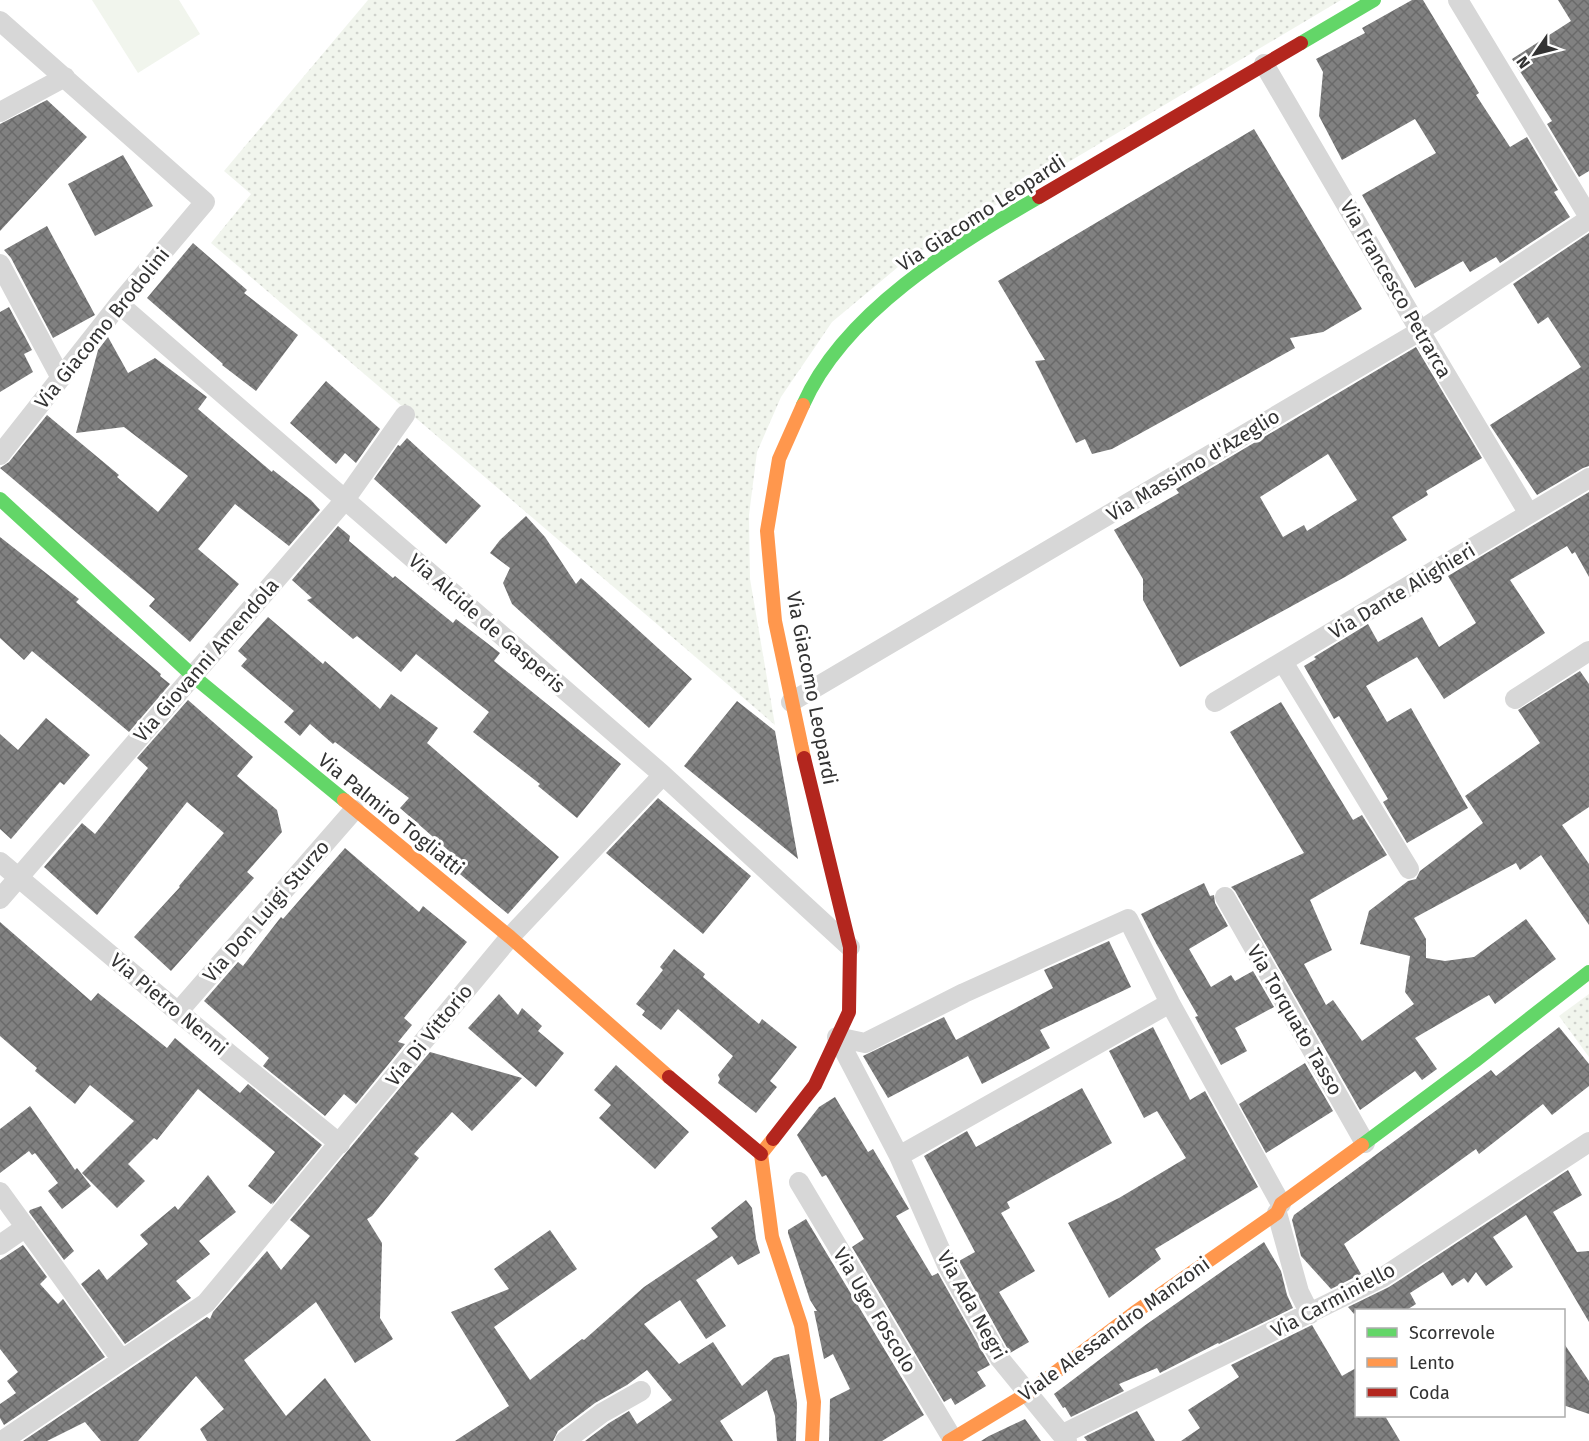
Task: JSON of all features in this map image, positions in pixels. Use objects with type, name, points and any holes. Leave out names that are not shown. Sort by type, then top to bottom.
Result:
[{"type":"street","name":"Via Giacomo Leopardi","points":[[761,1154],[815,1085],[849,1012],[850,947],[775,621],[767,531],[779,459],[811,386],[845,339],[874,310],[931,264],[999,220],[1374,0]]},
{"type":"street","points":[[1458,0],[1589,218]]},
{"type":"street","points":[[0,21],[64,76],[0,112]]},
{"type":"street","name":"Via Francesco Petrarca","points":[[1264,64],[1529,514]]},
{"type":"street","name":"Via Giacomo Brodolini","points":[[0,455],[119,303],[205,202],[64,76]]},
{"type":"street","name":"Via Massimo d'Azeglio","points":[[792,702],[1420,331],[1589,218]]},
{"type":"street","points":[[0,264],[61,378]]},
{"type":"street","name":"Via Alcide de Gasperis","points":[[119,303],[344,501],[663,775],[850,947]]},
{"type":"street","name":"Via Giovanni Amendola","points":[[0,899],[344,501],[405,415]]},
{"type":"street","name":"Via Dante Alighieri","points":[[1215,702],[1589,478]]},
{"type":"street","name":"Via Palmiro Togliatti","points":[[0,499],[193,676],[510,937],[630,1045],[761,1154]]},
{"type":"street","points":[[1515,699],[1589,651]]},
{"type":"street","points":[[1283,662],[1409,869]]},
{"type":"street","name":"Via Di Vittorio","points":[[2,1441],[206,1304],[510,937],[663,775]]},
{"type":"street","name":"Via Don Luigi Sturzo","points":[[178,1012],[354,810]]},
{"type":"street","name":"Via Pietro Nenni","points":[[0,862],[178,1012],[340,1144]]},
{"type":"street","name":"Via Torquato Tasso","points":[[1226,897],[1365,1143]]},
{"type":"street","points":[[837,1037],[865,1043],[964,993],[1128,919],[1279,1208],[1290,1265],[1299,1292],[1310,1314]]},
{"type":"street","name":"Viale Alessandro Manzoni","points":[[950,1440],[1028,1393],[1279,1208],[1589,972]]},
{"type":"street","points":[[899,1156],[1170,1003]]},
{"type":"street","name":"Via Ada Negri","points":[[837,1037],[899,1156],[947,1265],[1000,1359],[1065,1438]]},
{"type":"street","name":"Via Carminiello","points":[[1065,1438],[1383,1277],[1589,1142]]},
{"type":"street","points":[[761,1154],[772,1237],[801,1325],[814,1402],[812,1441]]},
{"type":"street","name":"Via Ugo Foscolo","points":[[799,1182],[950,1440]]},
{"type":"street","points":[[0,1192],[121,1359]]},
{"type":"street","points":[[0,1245],[26,1227]]},
{"type":"street","points":[[565,1441],[602,1413],[641,1391]]},
{"type":"shaded area","points":[[92,0],[179,0],[200,34],[138,73]]},
{"type":"shaded area","points":[[368,0],[1341,0],[904,262],[832,322],[781,397],[757,452],[749,515],[750,579],[775,725],[211,243],[251,194],[224,171]]},
{"type":"shaded area","points":[[1589,994],[1589,1057],[1559,1016]]},
{"type":"building","points":[[1412,0],[1423,0],[1479,93],[1476,95],[1510,147],[1527,137],[1558,190],[1554,192],[1570,217],[1500,263],[1496,257],[1470,272],[1463,261],[1415,288],[1362,195],[1436,153],[1415,119],[1342,160],[1319,116],[1323,72],[1316,59],[1365,33],[1362,28]]},
{"type":"building","points":[[1558,0],[1589,0],[1589,171],[1579,177],[1547,124],[1552,121],[1512,59],[1571,21]]},
{"type":"building","points":[[47,100],[87,137],[0,231],[0,124]]},
{"type":"building","points":[[1254,129],[1362,309],[1323,332],[1290,338],[1295,348],[1112,449],[1092,454],[1085,439],[1076,443],[1035,361],[1045,360],[998,281]]},
{"type":"building","points":[[123,155],[153,206],[95,236],[68,184]]},
{"type":"building","points":[[47,226],[95,315],[53,338],[11,258],[4,250]]},
{"type":"building","points":[[1589,233],[1589,466],[1537,495],[1490,425],[1581,367],[1548,317],[1538,324],[1513,284]]},
{"type":"building","points":[[193,243],[247,290],[244,293],[298,335],[256,391],[222,365],[147,298]]},
{"type":"building","points":[[9,307],[32,350],[24,354],[33,372],[0,392],[0,312]]},
{"type":"building","points":[[108,337],[128,373],[155,358],[207,397],[198,409],[272,472],[273,470],[311,500],[320,510],[289,546],[235,504],[198,549],[239,584],[190,642],[149,606],[155,599],[0,468],[9,462],[47,415],[119,475],[117,477],[158,512],[188,476],[124,427],[76,433],[98,350]]},
{"type":"building","points":[[1416,347],[1482,458],[1426,491],[1428,495],[1392,517],[1407,540],[1345,577],[1180,667],[1143,600],[1143,579],[1114,530],[1179,493],[1176,489]],"holes":[[[1328,454],[1357,500],[1307,531],[1304,525],[1283,537],[1260,497]]]},
{"type":"building","points":[[326,381],[380,429],[356,463],[345,453],[336,464],[290,423]]},
{"type":"building","points":[[407,438],[481,506],[446,544],[374,479],[398,445],[400,446]]},
{"type":"building","points":[[1589,492],[1589,577],[1575,552],[1572,554],[1567,546],[1510,580],[1545,633],[1444,699],[1417,657],[1366,686],[1387,722],[1411,708],[1468,808],[1407,843],[1383,802],[1388,799],[1339,716],[1334,719],[1304,666],[1316,659],[1314,657],[1368,624],[1378,642],[1422,617],[1439,647],[1476,623],[1448,576]]},
{"type":"building","points":[[526,516],[545,537],[576,584],[581,578],[692,679],[649,728],[512,604],[503,583],[510,568],[490,553],[500,540]]},
{"type":"building","points":[[338,526],[350,536],[349,541],[393,578],[395,576],[453,623],[456,619],[500,653],[494,661],[621,764],[577,818],[538,786],[540,784],[473,732],[489,712],[416,654],[401,672],[357,636],[353,639],[307,600],[312,598],[292,580]]},
{"type":"building","points":[[0,537],[79,599],[76,602],[170,684],[129,732],[32,651],[24,660],[0,638]]},
{"type":"building","points":[[268,617],[323,664],[325,661],[380,709],[391,694],[438,728],[427,743],[559,857],[508,914],[449,865],[456,857],[400,808],[409,798],[335,742],[333,744],[310,724],[300,736],[284,722],[294,711],[241,666],[247,659],[238,651]]},
{"type":"building","points":[[1580,671],[1589,684],[1589,807],[1562,825],[1589,864],[1589,925],[1541,855],[1520,870],[1516,863],[1414,918],[1426,939],[1426,958],[1445,961],[1474,957],[1526,919],[1556,959],[1495,1004],[1489,995],[1415,1038],[1437,1069],[1422,1080],[1415,1071],[1360,1110],[1231,887],[1304,853],[1230,732],[1281,702],[1353,820],[1362,815],[1387,855],[1310,900],[1332,950],[1304,964],[1326,1005],[1333,1000],[1362,1041],[1414,1004],[1405,992],[1410,956],[1360,944],[1369,911],[1408,881],[1416,879],[1420,871],[1483,823],[1465,796],[1540,743],[1518,710]]},
{"type":"building","points":[[188,700],[253,757],[237,776],[277,810],[282,832],[247,872],[254,878],[171,971],[134,937],[180,887],[224,833],[187,802],[97,915],[44,867],[82,823],[95,834],[148,768],[137,758]]},
{"type":"building","points":[[737,701],[775,731],[798,859],[684,766]]},
{"type":"building","points":[[46,718],[90,755],[64,785],[60,782],[11,839],[0,829],[0,734],[18,750]]},
{"type":"building","points":[[658,798],[751,876],[703,934],[606,853]]},
{"type":"building","points":[[345,848],[419,912],[423,906],[467,942],[404,1018],[412,1025],[398,1042],[405,1044],[356,1104],[344,1094],[325,1116],[263,1066],[269,1058],[204,1001],[238,962],[243,966],[281,917],[283,919]]},
{"type":"building","points":[[1204,883],[1210,896],[1214,895],[1215,903],[1228,926],[1189,949],[1211,987],[1231,975],[1235,981],[1253,971],[1274,1007],[1235,1028],[1247,1051],[1221,1065],[1195,1017],[1198,1016],[1141,914]]},
{"type":"building","points":[[0,922],[91,1001],[98,993],[167,1048],[175,1038],[240,1093],[248,1084],[322,1145],[272,1205],[274,1201],[271,1204],[248,1186],[275,1152],[198,1089],[157,1140],[154,1138],[128,1164],[145,1181],[117,1208],[82,1173],[134,1121],[90,1085],[75,1104],[35,1071],[37,1068],[0,1036]]},
{"type":"building","points":[[1109,941],[1131,987],[1040,1030],[1050,1048],[982,1084],[968,1056],[888,1098],[863,1056],[944,1017],[956,1040],[1053,988],[1044,970]]},
{"type":"building","points":[[674,949],[705,974],[703,977],[759,1024],[762,1019],[797,1047],[770,1081],[777,1087],[756,1113],[718,1083],[720,1079],[718,1075],[733,1056],[678,1009],[661,1030],[642,1015],[645,1011],[636,1004],[663,970],[660,967]]},
{"type":"building","points":[[499,994],[518,1015],[522,1008],[542,1026],[538,1031],[564,1053],[536,1087],[468,1028]]},
{"type":"building","points":[[1153,1027],[1190,1100],[1205,1091],[1258,1187],[1155,1249],[1161,1259],[1109,1298],[1068,1223],[1119,1198],[1186,1158],[1157,1111],[1144,1118],[1109,1051]]},
{"type":"building","points":[[1559,1027],[1589,1064],[1589,1086],[1552,1115],[1543,1104],[1479,1154],[1476,1149],[1344,1244],[1361,1274],[1331,1289],[1301,1256],[1292,1220],[1294,1215],[1491,1070],[1496,1076]]},
{"type":"building","points":[[430,1052],[522,1078],[472,1131],[452,1112],[414,1154],[419,1158],[372,1216],[367,1219],[382,1243],[380,1318],[393,1339],[355,1363],[316,1302],[244,1360],[286,1416],[325,1378],[371,1441],[207,1441],[200,1429],[224,1409],[196,1376],[138,1441],[101,1441],[85,1422],[47,1441],[23,1441],[207,1317],[210,1319],[213,1312],[267,1251],[281,1270],[310,1236],[290,1220]]},
{"type":"building","points":[[1305,1063],[1333,1111],[1266,1153],[1239,1104]]},
{"type":"building","points":[[616,1065],[689,1132],[655,1169],[599,1118],[611,1105],[594,1090]]},
{"type":"building","points":[[1082,1088],[1112,1143],[1007,1202],[1010,1208],[1001,1213],[1035,1271],[999,1292],[1029,1342],[1010,1353],[959,1261],[975,1252],[924,1156],[967,1131],[976,1147]]},
{"type":"building","points":[[835,1097],[868,1152],[873,1149],[909,1209],[896,1216],[932,1276],[938,1273],[990,1365],[977,1372],[986,1386],[955,1405],[951,1398],[944,1402],[852,1247],[864,1239],[826,1175],[822,1177],[797,1135],[819,1107]]},
{"type":"building","points":[[30,1106],[75,1170],[77,1168],[91,1186],[62,1209],[48,1191],[58,1183],[35,1153],[32,1155],[29,1151],[0,1173],[0,1129]]},
{"type":"building","points":[[1568,1170],[1582,1195],[1553,1212],[1577,1252],[1589,1251],[1589,1322],[1526,1215],[1493,1237],[1513,1267],[1486,1286],[1476,1272],[1468,1283],[1464,1278],[1452,1286],[1443,1272],[1410,1293],[1416,1304],[1408,1309],[1355,1309],[1354,1314],[1348,1307],[1389,1287]]},
{"type":"building","points":[[208,1175],[236,1212],[199,1241],[210,1254],[176,1281],[191,1298],[125,1344],[81,1284],[99,1269],[107,1280],[148,1244],[140,1235],[175,1206],[178,1210]]},
{"type":"building","points":[[746,1200],[752,1208],[760,1253],[738,1265],[732,1256],[696,1280],[726,1326],[706,1339],[680,1300],[644,1324],[679,1364],[713,1342],[742,1386],[774,1358],[789,1354],[797,1403],[796,1441],[777,1441],[775,1416],[767,1390],[720,1421],[733,1441],[585,1441],[629,1411],[637,1424],[672,1400],[647,1370],[627,1385],[595,1403],[558,1431],[553,1441],[455,1441],[509,1406],[451,1312],[509,1289],[494,1269],[550,1230],[577,1269],[494,1327],[530,1380],[582,1339],[584,1340],[644,1287],[718,1237],[711,1228]]},
{"type":"building","points":[[41,1206],[74,1251],[64,1260],[29,1212]]},
{"type":"building","points":[[806,1219],[924,1415],[882,1441],[829,1441],[830,1399],[850,1389],[833,1354],[824,1359],[814,1311],[817,1311],[810,1300],[788,1233],[788,1230]]},
{"type":"building","points":[[1264,1242],[1281,1271],[1293,1308],[1160,1373],[1157,1368],[1119,1384],[1124,1391],[1071,1417],[1065,1407],[1063,1408],[1054,1394],[1144,1326]]},
{"type":"building","points":[[23,1245],[47,1277],[40,1284],[58,1304],[63,1299],[105,1357],[4,1425],[0,1418],[0,1404],[16,1393],[7,1381],[18,1372],[0,1349],[0,1260]]},
{"type":"building","points":[[1312,1325],[1342,1376],[1355,1369],[1355,1417],[1386,1417],[1400,1441],[1181,1441],[1200,1428],[1188,1410],[1239,1377],[1231,1365]]},
{"type":"building","points":[[1565,1345],[1589,1381],[1589,1414],[1565,1406]]},
{"type":"building","points":[[1137,1411],[1155,1441],[1087,1441],[1084,1437]]},
{"type":"building","points":[[1025,1419],[1041,1441],[981,1441],[989,1436]]},
{"type":"traffic: fast","points":[[1301,43],[1374,0]]},
{"type":"traffic: fast","points":[[803,405],[821,371],[845,340],[873,311],[938,260],[1039,197]]},
{"type":"traffic: fast","points":[[0,499],[193,676],[344,800]]},
{"type":"traffic: fast","points":[[1362,1145],[1589,972]]},
{"type":"traffic: slow","points":[[803,405],[779,459],[767,531],[775,621],[804,758]]},
{"type":"traffic: slow","points":[[344,800],[510,937],[669,1077]]},
{"type":"traffic: slow","points":[[773,1139],[761,1154],[772,1237],[801,1325],[814,1402],[812,1441]]},
{"type":"traffic: slow","points":[[949,1441],[1028,1393],[1134,1313],[1277,1213],[1281,1204],[1362,1145]]},
{"type":"traffic: jam","points":[[1039,197],[1301,43]]},
{"type":"traffic: jam","points":[[773,1139],[815,1085],[849,1012],[850,947],[804,758]]},
{"type":"traffic: jam","points":[[669,1077],[761,1154]]}]
